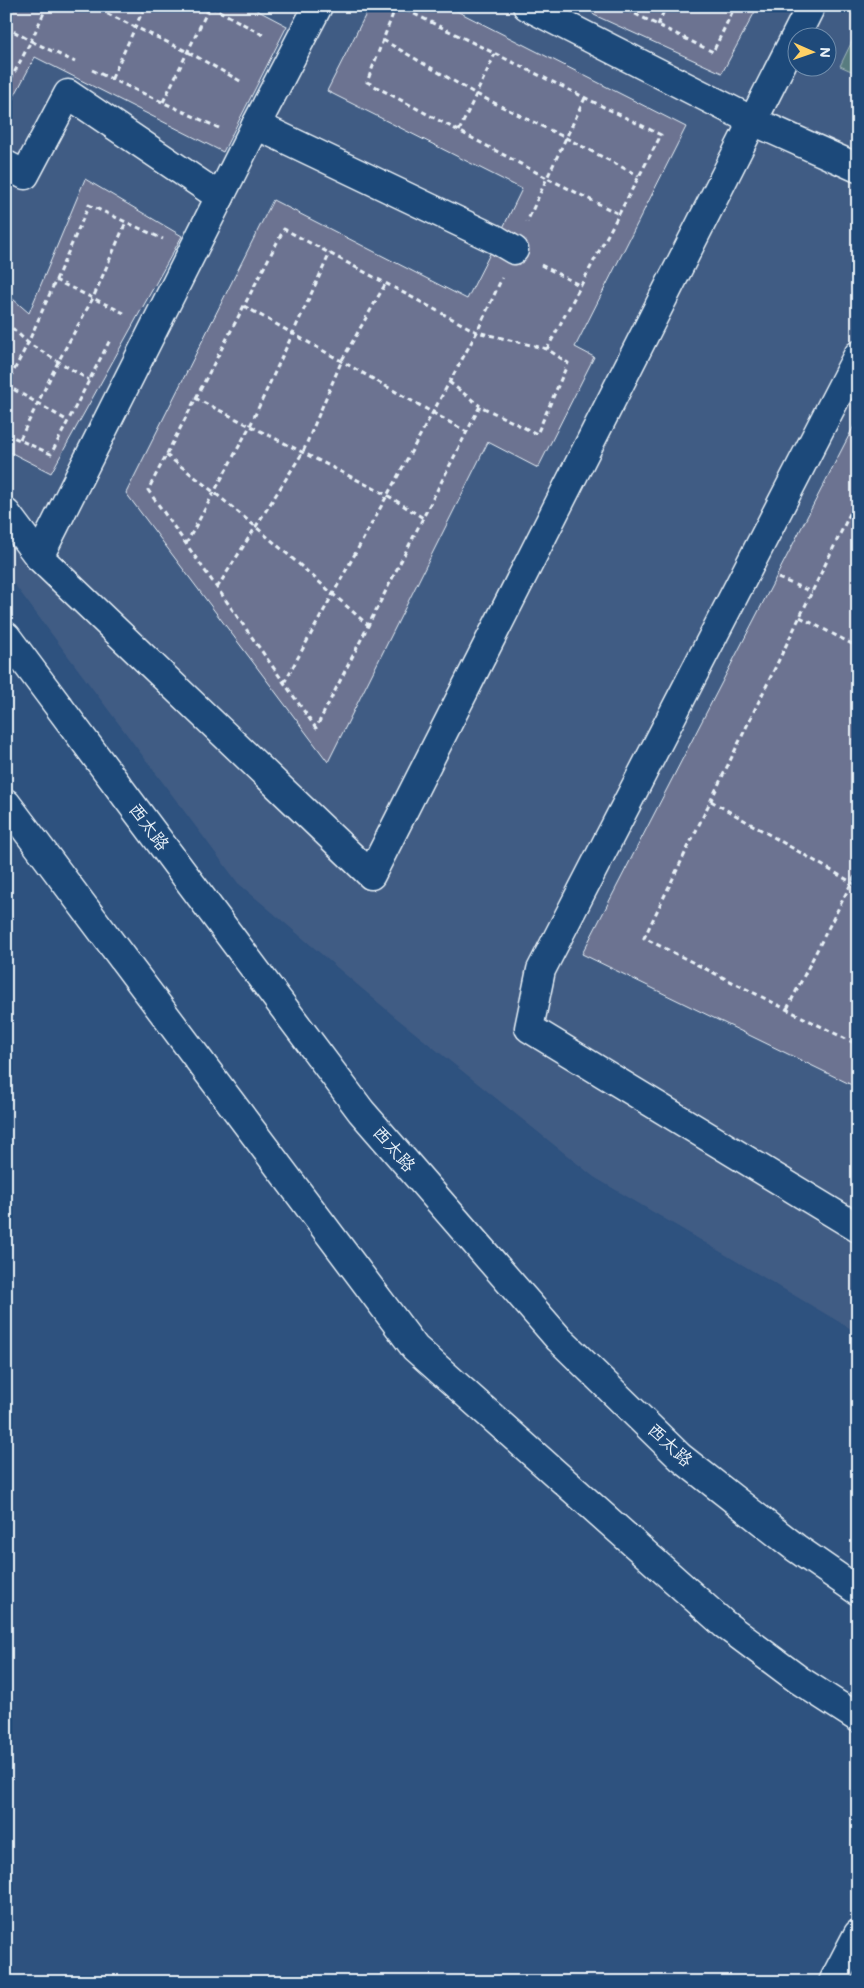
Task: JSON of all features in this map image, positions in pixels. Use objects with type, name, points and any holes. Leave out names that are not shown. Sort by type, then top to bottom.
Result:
[{"type":"street","points":[[39,557],[256,125],[318,6]]},
{"type":"street","points":[[6,513],[39,557],[371,875],[811,6]]},
{"type":"street","points":[[535,8],[753,121],[858,168]]},
{"type":"street","points":[[6,165],[25,175],[68,94],[220,197]]},
{"type":"street","points":[[256,125],[497,240],[514,250]]},
{"type":"street","points":[[858,355],[541,970],[529,1028],[858,1228]]},
{"type":"street","name":"西太路","points":[[6,636],[361,1111],[559,1339],[680,1457],[796,1548],[858,1591]]},
{"type":"street","points":[[6,803],[415,1348],[724,1624],[799,1680],[858,1718]]},
{"type":"street","points":[[833,1982],[858,1934]]},
{"type":"path","points":[[6,88],[47,6]]},
{"type":"path","points":[[91,6],[188,52],[242,82]]},
{"type":"path","points":[[112,78],[145,6]]},
{"type":"path","points":[[164,102],[210,6],[265,35],[261,43]]},
{"type":"path","points":[[547,349],[661,136],[397,6],[367,82],[547,178],[619,214]]},
{"type":"path","points":[[619,6],[713,52],[735,6]]},
{"type":"path","points":[[658,25],[666,6]]},
{"type":"path","points":[[6,27],[78,63]]},
{"type":"path","points":[[383,40],[476,94],[639,176]]},
{"type":"path","points":[[459,131],[495,54]]},
{"type":"path","points":[[85,66],[220,128],[224,120]]},
{"type":"path","points":[[239,90],[246,74]]},
{"type":"path","points":[[284,683],[477,332],[585,98]]},
{"type":"path","points":[[68,421],[6,385],[28,343],[88,205],[164,240],[160,245]]},
{"type":"path","points":[[20,440],[58,362],[93,298],[126,222]]},
{"type":"path","points":[[450,382],[480,406],[537,434],[568,363],[547,349],[477,332],[284,229],[148,490],[316,728],[480,406]]},
{"type":"path","points":[[514,250],[581,286]]},
{"type":"path","points":[[186,544],[250,426],[330,254]]},
{"type":"path","points":[[55,280],[124,313]]},
{"type":"path","points":[[217,588],[302,452],[342,360],[386,284]]},
{"type":"path","points":[[119,322],[128,304]]},
{"type":"path","points":[[244,306],[433,411],[467,432]]},
{"type":"path","points":[[6,322],[28,343],[89,380]]},
{"type":"path","points":[[6,434],[51,454],[110,338]]},
{"type":"path","points":[[195,398],[387,495],[423,518]]},
{"type":"path","points":[[166,455],[256,526],[368,625]]},
{"type":"path","points":[[858,497],[644,938],[858,1045]]},
{"type":"path","points":[[800,617],[858,647]]},
{"type":"path","points":[[711,801],[858,886]]},
{"type":"path","points":[[787,1009],[858,870]]},
{"type":"shaded area","points":[[6,6],[858,6],[858,1333],[594,1177],[394,1016],[238,883],[6,573]]},
{"type":"green space","points":[[858,29],[858,74],[840,66]]},
{"type":"building","points":[[6,6],[249,6],[287,26],[223,152],[35,57],[6,112]]},
{"type":"building","points":[[370,6],[447,6],[686,127],[575,347],[594,357],[538,468],[488,442],[328,762],[126,493],[273,200],[467,299],[497,240],[522,189],[327,91]]},
{"type":"building","points":[[587,6],[758,6],[722,73],[594,15]]},
{"type":"building","points":[[85,179],[182,236],[51,473],[6,450],[6,293],[29,313]]},
{"type":"building","points":[[858,418],[858,1088],[582,954]]}]
